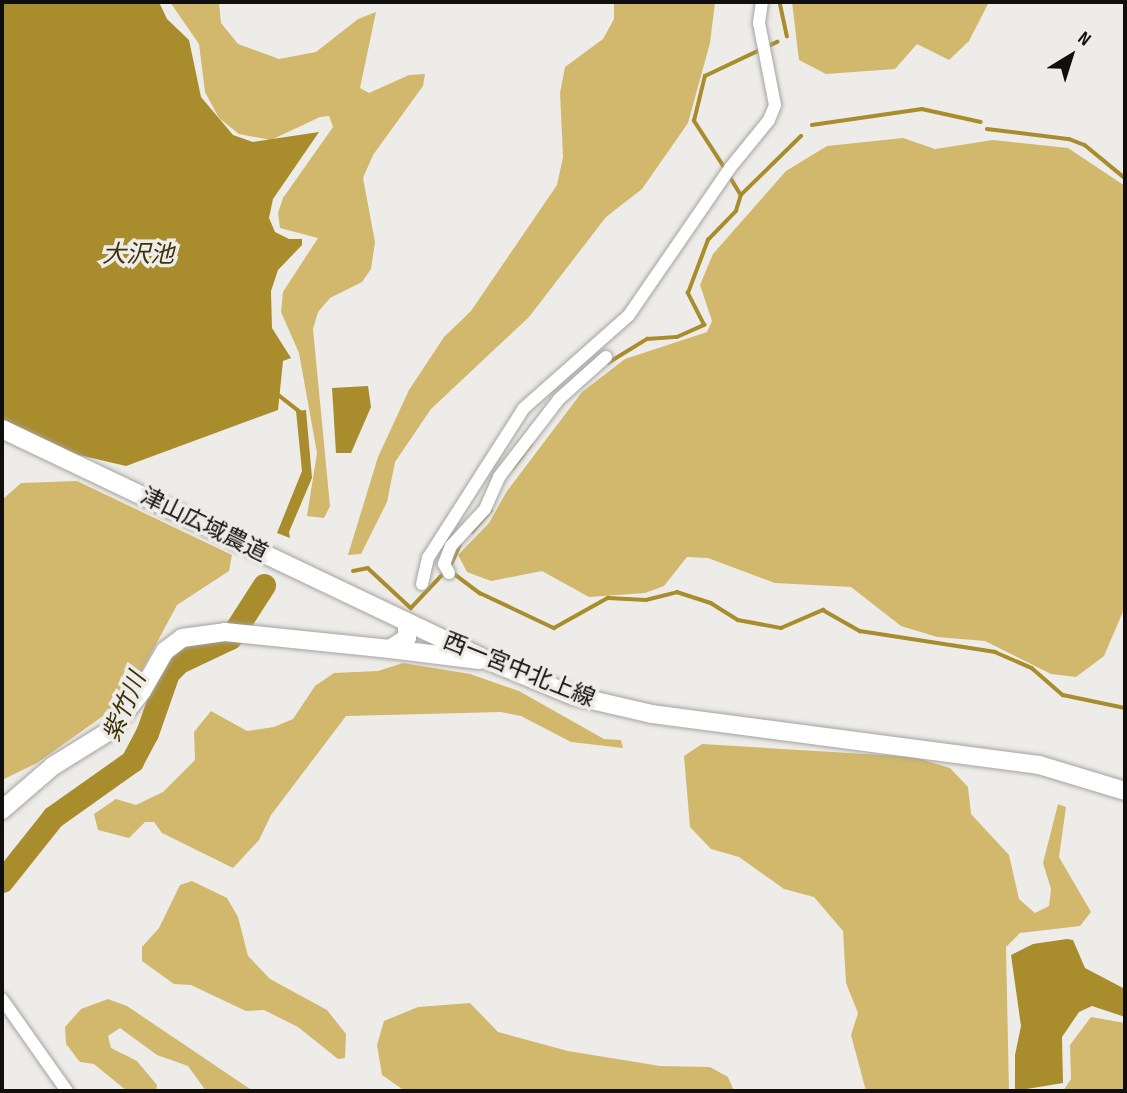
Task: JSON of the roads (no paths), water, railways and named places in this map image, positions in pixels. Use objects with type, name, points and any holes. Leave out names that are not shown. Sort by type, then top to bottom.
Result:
[{"type":"main road","name":"津山広域農道","points":[[10,432],[407,622]]},
{"type":"main road","points":[[390,649],[407,638],[407,622]]},
{"type":"main road","name":"西一宮中北上線","points":[[407,622],[489,661],[610,707],[1038,765],[1125,791]]},
{"type":"main road","points":[[2,810],[53,766],[111,730],[173,644],[195,633],[232,633],[489,661]]},
{"type":"street","points":[[422,584],[428,558],[524,408],[629,315],[730,167],[769,120],[775,105],[759,23],[762,2]]},
{"type":"street","points":[[449,573],[444,564],[451,546],[485,509],[499,477],[559,399],[606,357]]},
{"type":"street","points":[[2,999],[67,1091]]},
{"type":"water","name":"大沢池","points":[[2,2],[159,2],[167,19],[189,40],[201,97],[233,135],[253,142],[319,132],[273,199],[269,218],[275,232],[289,239],[302,239],[302,245],[278,270],[271,291],[272,328],[291,358],[283,361],[278,410],[126,466],[2,437]]},
{"type":"water","points":[[368,386],[371,407],[351,453],[336,453],[332,388]]},
{"type":"water","points":[[306,410],[312,478],[289,532],[290,538],[277,533],[302,471],[296,411]]},
{"type":"water","points":[[1073,940],[1085,968],[1125,989],[1125,1017],[1092,1006],[1079,1012],[1062,1037],[1063,1083],[1015,1091],[1015,1055],[1021,1026],[1011,955],[1033,944]]},
{"type":"waterway","points":[[780,2],[787,36]]},
{"type":"waterway","points":[[725,169],[694,121],[705,76],[777,42]]},
{"type":"waterway","points":[[812,125],[922,109],[981,122]]},
{"type":"waterway","points":[[987,129],[1069,139],[1085,145],[1125,178]]},
{"type":"waterway","points":[[608,363],[647,339],[677,337],[704,325],[688,293],[708,240],[736,211],[741,195],[801,136]]},
{"type":"waterway","points":[[729,175],[741,195]]},
{"type":"waterway","points":[[276,393],[300,412]]},
{"type":"waterway","points":[[513,468],[531,444]]},
{"type":"waterway","points":[[472,532],[490,511]]},
{"type":"waterway","points":[[450,567],[460,545]]},
{"type":"waterway","points":[[353,571],[368,568],[411,608],[445,572]]},
{"type":"waterway","points":[[453,573],[480,593],[554,628],[608,598],[646,600],[677,592],[711,603],[738,620],[781,628],[823,610],[860,631],[995,652],[1032,668],[1063,695],[1125,708]]},
{"type":"waterway","name":"紫竹川","points":[[2,881],[53,817],[132,761],[147,733],[168,673],[179,662],[230,638],[264,585]]}]
